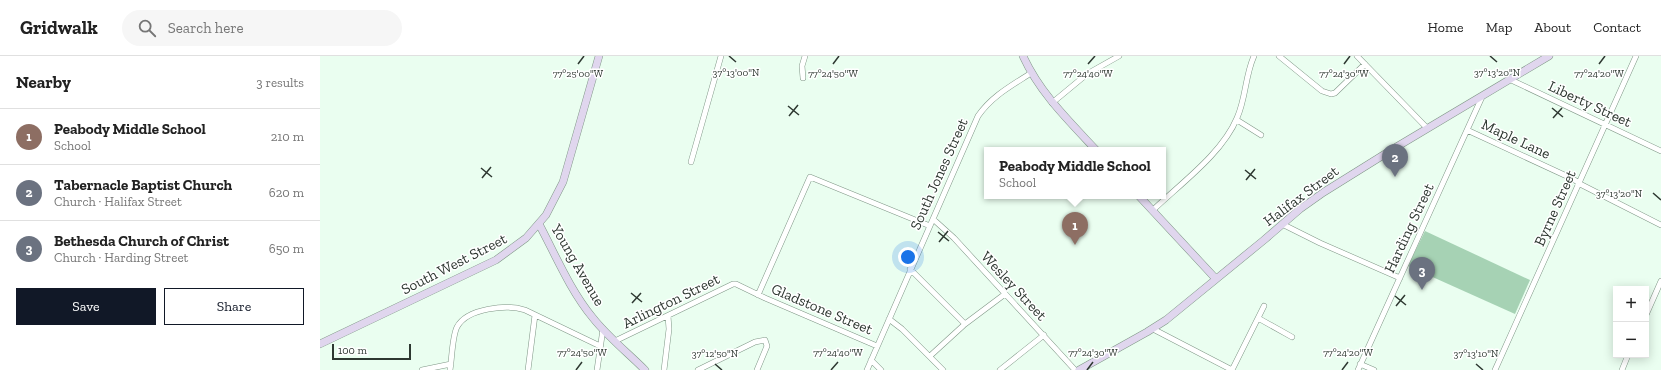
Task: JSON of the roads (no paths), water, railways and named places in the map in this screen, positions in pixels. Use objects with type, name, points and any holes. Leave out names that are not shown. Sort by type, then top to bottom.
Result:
[{"type":"street","name":"South West Street","points":[[320,344],[496,260],[521,243],[539,224],[552,205],[563,182],[599,56]]},
{"type":"street","points":[[691,162],[721,56]]},
{"type":"street","points":[[803,78],[802,66],[805,56]]},
{"type":"street","points":[[1023,56],[1031,73],[1052,103],[1093,147]]},
{"type":"street","points":[[1052,103],[1087,74],[1119,56]]},
{"type":"street","points":[[1166,198],[1216,151],[1230,131],[1236,120],[1245,95],[1254,56]]},
{"type":"street","points":[[1278,56],[1322,91],[1331,94],[1335,93],[1365,64]]},
{"type":"street","points":[[1357,56],[1427,128]]},
{"type":"street","name":"Halifax Street","points":[[1079,370],[1153,329],[1282,224],[1331,188],[1427,128],[1549,56]]},
{"type":"street","name":"Byrne Street","points":[[1495,370],[1636,56]]},
{"type":"street","name":"South Jones Street","points":[[866,370],[978,116],[997,95],[1031,73]]},
{"type":"street","name":"Liberty Street","points":[[1509,79],[1661,150]]},
{"type":"street","name":"Harding Street","points":[[1358,370],[1482,96]]},
{"type":"street","points":[[1236,120],[1262,135]]},
{"type":"street","name":"Maple Lane","points":[[1467,130],[1579,183],[1661,225]]},
{"type":"street","points":[[758,295],[810,177],[930,226]]},
{"type":"street","points":[[1142,199],[1216,279]]},
{"type":"street","points":[[1152,211],[1165,199]]},
{"type":"street","name":"Wesley Street","points":[[933,219],[954,238],[1075,370]]},
{"type":"street","name":"Young Avenue","points":[[539,224],[575,292],[602,329],[645,370]]},
{"type":"street","points":[[1282,224],[1400,278]]},
{"type":"street","points":[[910,269],[964,324]]},
{"type":"street","points":[[1649,308],[1661,282]]},
{"type":"street","name":"Arlington Street","points":[[615,341],[733,284],[758,295]]},
{"type":"street","points":[[930,356],[964,324],[1005,294]]},
{"type":"street","name":"Gladstone Street","points":[[758,295],[877,346]]},
{"type":"street","points":[[1153,329],[1232,370],[1264,306]]},
{"type":"street","points":[[450,370],[457,326],[469,316],[504,307],[518,308],[600,346]]},
{"type":"street","points":[[528,370],[535,315]]},
{"type":"street","points":[[664,370],[669,329],[668,316]]},
{"type":"street","points":[[1258,318],[1292,337]]},
{"type":"street","points":[[889,319],[902,328],[944,370]]},
{"type":"street","name":"Arlington Street","points":[[597,370],[602,329]]},
{"type":"street","points":[[1000,370],[1044,335]]},
{"type":"street","points":[[698,370],[762,340],[765,340],[767,344],[757,370]]},
{"type":"street","points":[[1622,370],[1627,358]]},
{"type":"street","points":[[871,360],[881,370]]},
{"type":"street","points":[[422,370],[451,364]]},
{"type":"street","points":[[1360,364],[1374,370]]},
{"type":"place","name":"Tabernacle Baptist Church","points":[[1395,177]]},
{"type":"place","name":"Peabody Middle School","points":[[1075,245]]},
{"type":"place","name":"Bethesda Church of Christ","points":[[1422,290]]}]
